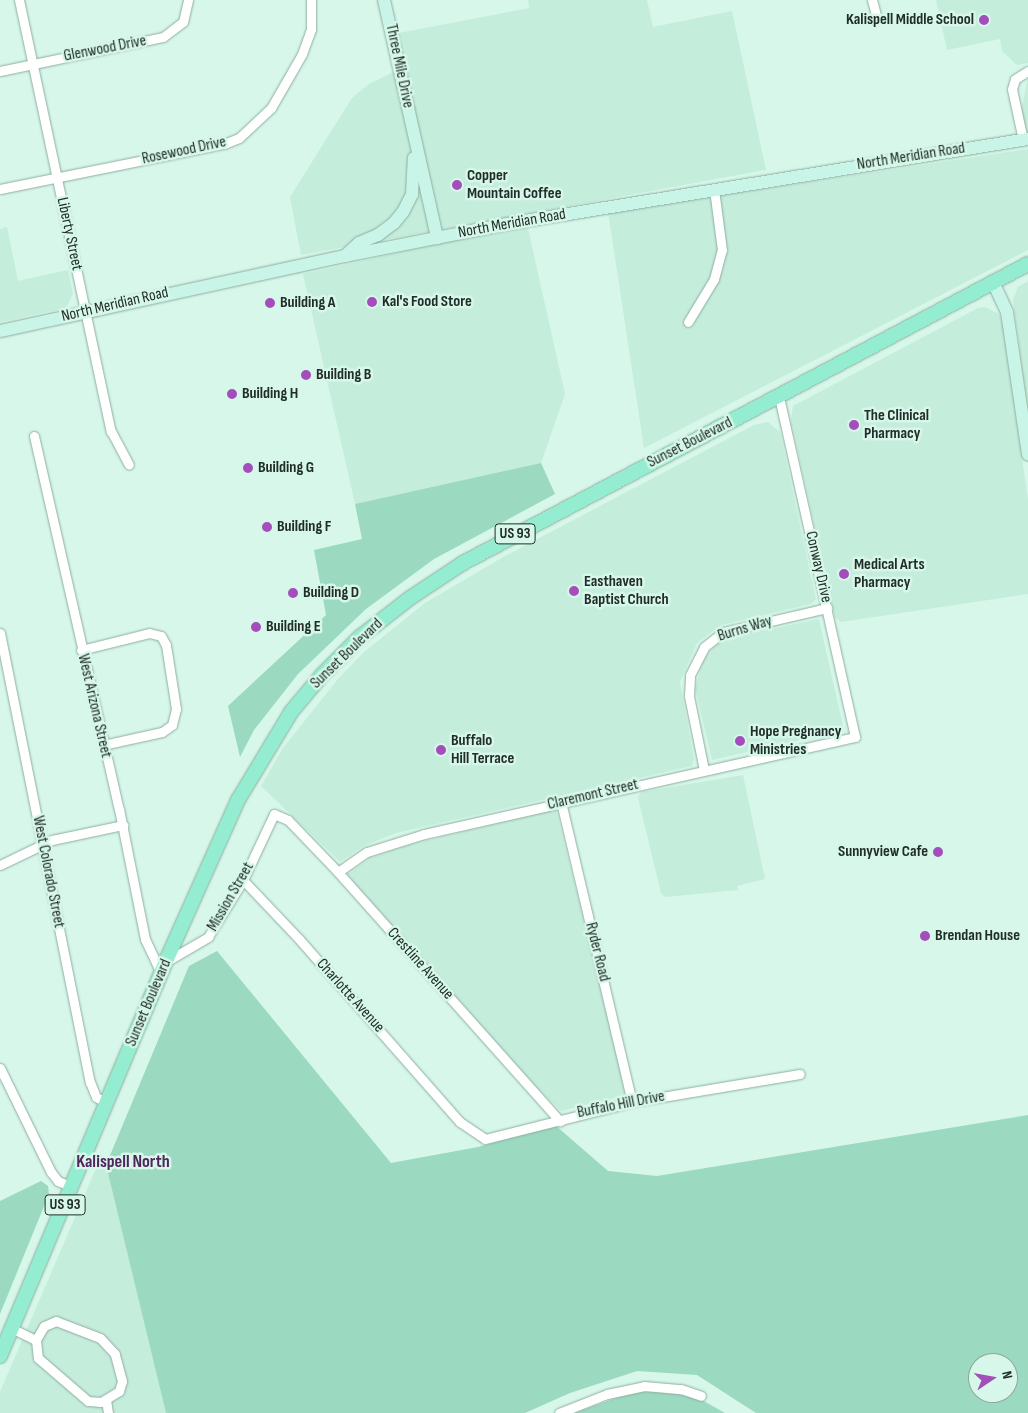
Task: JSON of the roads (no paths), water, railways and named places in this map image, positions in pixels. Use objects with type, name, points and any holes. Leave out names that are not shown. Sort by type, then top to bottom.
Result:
[{"type":"main road","name":"Three Mile Drive","points":[[384,0],[437,238]]},
{"type":"main road","name":"Three Mile Drive","points":[[345,256],[359,243],[378,235],[394,223],[403,212],[412,194],[413,132]]},
{"type":"main road","name":"North Meridian Road","points":[[0,331],[345,256],[437,238],[714,188],[1025,140]]},
{"type":"main road","name":"Sunset Boulevard","points":[[0,1356],[164,967],[258,762],[291,712],[360,637],[410,598],[463,563],[1028,264]]},
{"type":"main road","points":[[993,282],[1007,312],[1028,454]]},
{"type":"street","name":"Liberty Street","points":[[19,0],[112,431],[129,465]]},
{"type":"street","name":"Glenwood Drive","points":[[0,71],[163,37],[183,22],[188,0]]},
{"type":"street","name":"Rosewood Drive","points":[[0,189],[224,144],[246,133],[271,108],[302,54],[312,29],[311,0]]},
{"type":"street","points":[[872,0],[877,19]]},
{"type":"street","points":[[1025,140],[1012,88],[1015,79],[1028,71]]},
{"type":"street","points":[[688,322],[714,279],[722,250],[714,188]]},
{"type":"street","name":"Conway Drive","points":[[779,397],[855,737]]},
{"type":"street","name":"West Arizona Street","points":[[34,436],[81,650],[123,825],[145,939],[164,967]]},
{"type":"street","name":"Burns Way","points":[[704,770],[689,696],[690,675],[704,647],[723,632],[827,608]]},
{"type":"street","name":"West Colorado Street","points":[[0,633],[90,1082],[96,1097],[107,1103]]},
{"type":"street","points":[[81,650],[150,633],[161,636],[166,645],[176,709],[172,725],[162,732],[103,745]]},
{"type":"street","name":"Claremont Street","points":[[338,872],[367,852],[394,842],[561,802],[855,737]]},
{"type":"street","name":"Ryder Road","points":[[561,802],[632,1102]]},
{"type":"street","name":"Mission Street","points":[[164,967],[208,937],[243,880],[274,814]]},
{"type":"street","name":"Crestline Avenue","points":[[274,814],[288,820],[338,872],[560,1121]]},
{"type":"street","points":[[0,865],[42,844],[67,835],[123,825]]},
{"type":"street","name":"Charlotte Avenue","points":[[243,880],[299,939],[454,1115]]},
{"type":"street","points":[[0,1068],[51,1172],[58,1181],[72,1187]]},
{"type":"street","name":"Buffalo Hill Drive","points":[[454,1115],[472,1133],[485,1139],[560,1121],[566,1116],[632,1102],[800,1074]]},
{"type":"street","points":[[56,1322],[82,1329],[111,1347],[119,1365],[121,1384],[116,1394],[106,1400],[92,1402],[78,1394],[38,1358],[36,1340],[44,1326],[56,1322]]},
{"type":"street","points":[[12,1328],[36,1340]]},
{"type":"street","points":[[559,1413],[607,1394],[644,1386],[681,1389],[701,1396]]},
{"type":"street","points":[[106,1400],[108,1413]]},
{"type":"place","name":"Kalispell Middle School","points":[[984,20]]},
{"type":"place","name":"Copper Mountain Coffee","points":[[457,185]]},
{"type":"place","name":"Kal's Food Store","points":[[372,302]]},
{"type":"place","name":"Building A","points":[[270,303]]},
{"type":"place","name":"Building B","points":[[306,375]]},
{"type":"place","name":"Building H","points":[[232,394]]},
{"type":"place","name":"The Clinical Pharmacy","points":[[854,425]]},
{"type":"place","name":"Building G","points":[[248,468]]},
{"type":"place","name":"Building F","points":[[267,527]]},
{"type":"place","name":"Medical Arts Pharmacy","points":[[844,574]]},
{"type":"place","name":"Easthaven Baptist Church","points":[[574,591]]},
{"type":"place","name":"Building D","points":[[293,593]]},
{"type":"place","name":"Building E","points":[[256,627]]},
{"type":"place","name":"Hope Pregnancy Ministries","points":[[740,741]]},
{"type":"place","name":"Buffalo Hill Terrace","points":[[441,750]]},
{"type":"place","name":"Sunnyview Cafe","points":[[938,852]]},
{"type":"place","name":"Brendan House","points":[[925,936]]},
{"type":"district","name":"Kalispell North","points":[[123,1162]]}]
